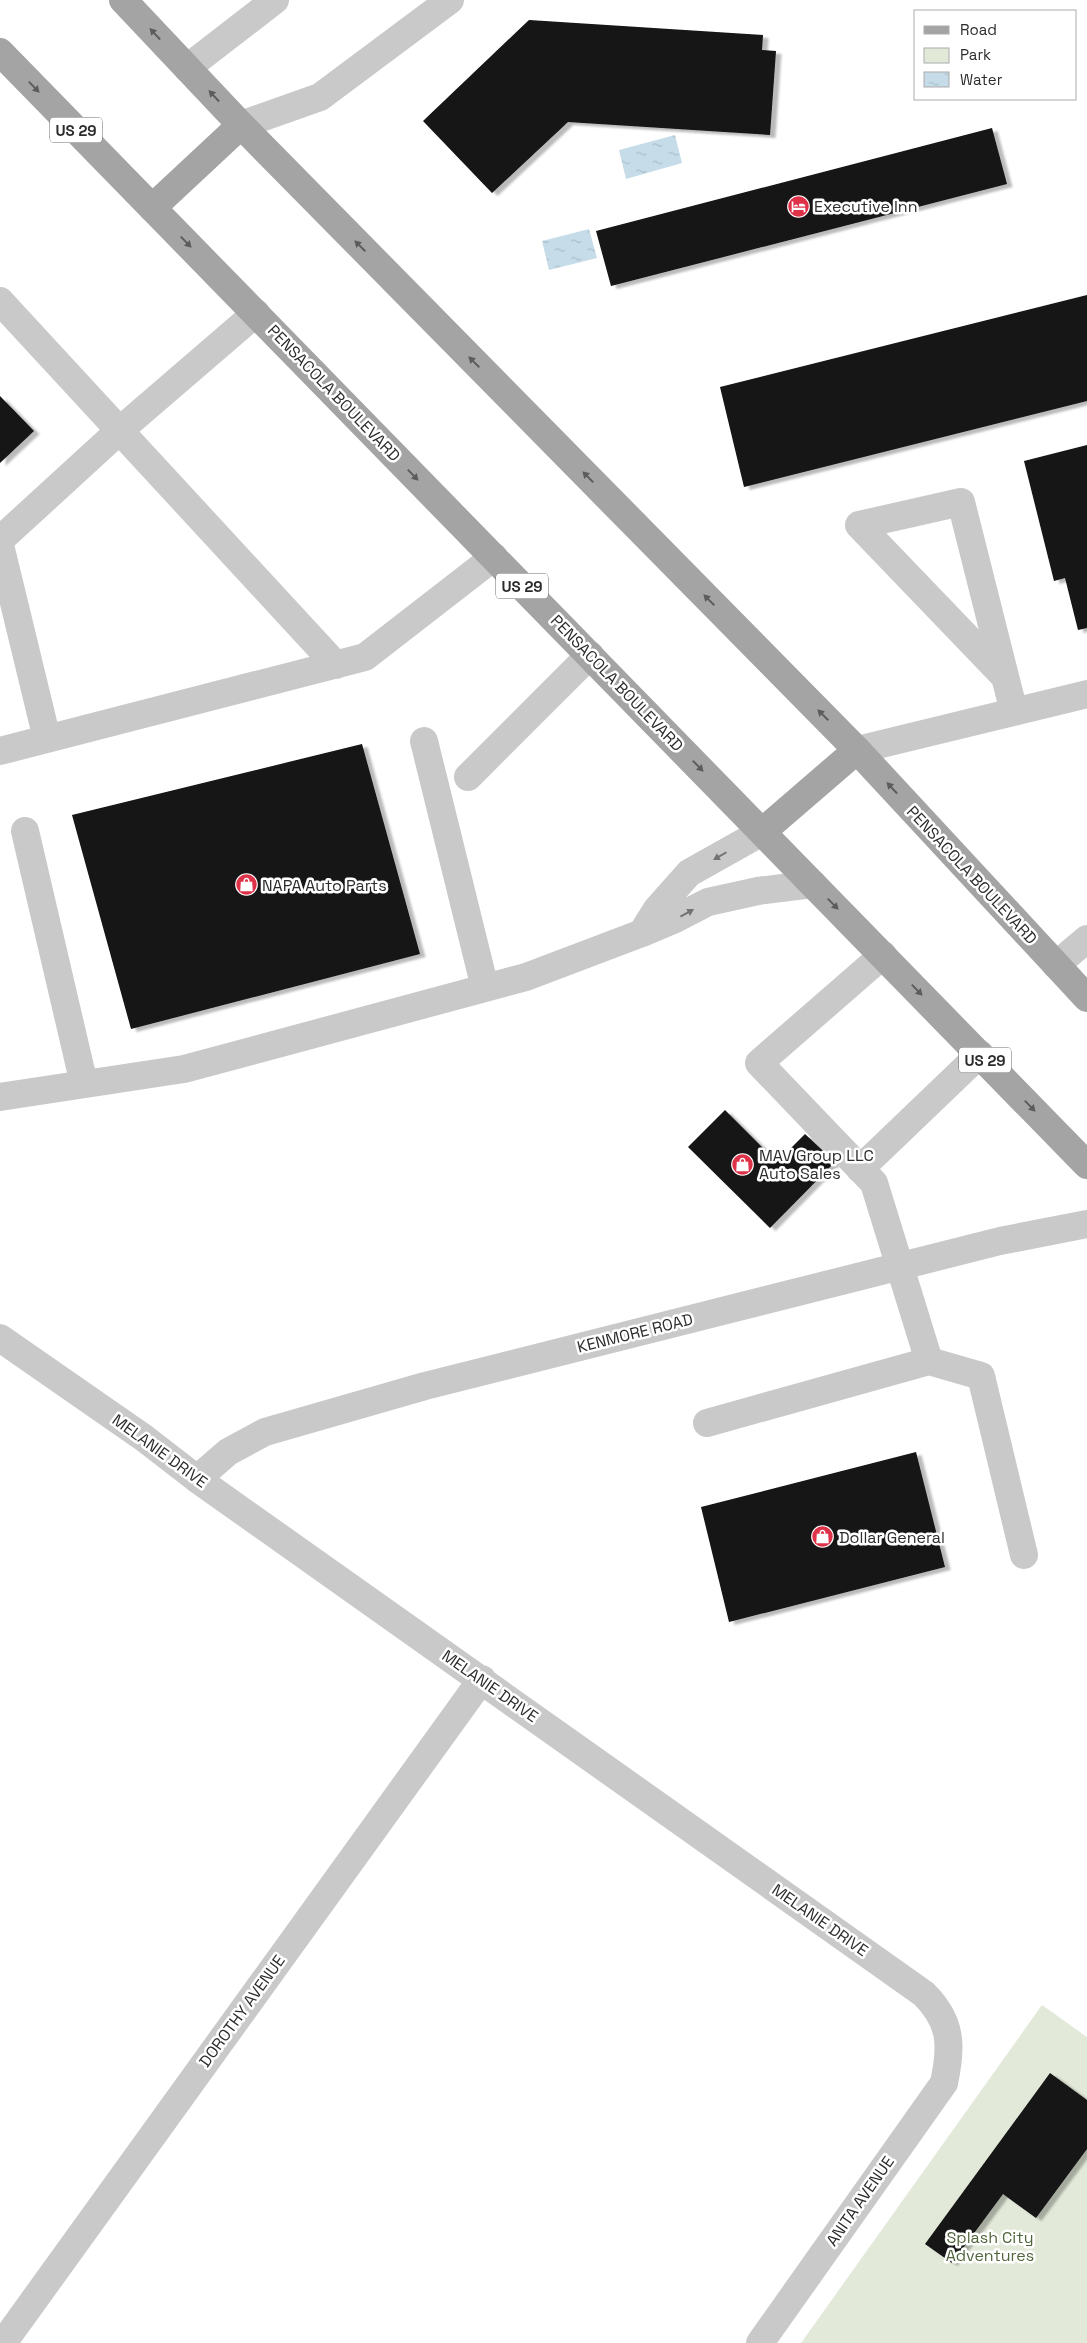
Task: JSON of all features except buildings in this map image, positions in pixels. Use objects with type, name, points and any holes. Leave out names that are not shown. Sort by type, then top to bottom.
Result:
[{"type":"main road","name":"PENSACOLA BOULEVARD","points":[[124,0],[241,125],[857,750],[1087,998]]},
{"type":"main road","name":"PENSACOLA BOULEVARD","points":[[0,52],[1087,1165]]},
{"type":"main road","points":[[152,208],[241,125]]},
{"type":"main road","points":[[762,832],[857,750]]},
{"type":"street","points":[[187,68],[275,0]]},
{"type":"street","points":[[241,125],[320,97],[450,0]]},
{"type":"street","points":[[0,301],[336,665]]},
{"type":"street","points":[[0,540],[119,431],[256,313]]},
{"type":"street","points":[[1005,678],[859,525],[962,502],[1014,712]]},
{"type":"street","points":[[0,545],[47,739]]},
{"type":"street","points":[[0,751],[365,657],[494,557]]},
{"type":"street","points":[[468,777],[590,656]]},
{"type":"street","points":[[857,750],[1087,694]]},
{"type":"street","points":[[424,741],[485,988]]},
{"type":"street","points":[[24,831],[84,1084]]},
{"type":"street","points":[[642,933],[657,909],[689,873],[762,832]]},
{"type":"street","points":[[0,1097],[184,1069],[526,977],[642,933],[708,902],[758,891],[813,884]]},
{"type":"street","points":[[1056,965],[1087,940]]},
{"type":"street","points":[[882,955],[759,1063],[874,1183],[929,1361]]},
{"type":"street","points":[[860,1169],[980,1054]]},
{"type":"street","name":"KENMORE ROAD","points":[[197,1479],[228,1452],[265,1432],[425,1386],[1000,1241],[1087,1224]]},
{"type":"street","name":"MELANIE DRIVE","points":[[0,1338],[144,1438],[197,1479],[482,1679],[924,1994],[933,2004],[946,2028],[950,2056]]},
{"type":"street","points":[[707,1422],[929,1361],[981,1376],[1024,1555]]},
{"type":"street","name":"DOROTHY AVENUE","points":[[3,2343],[482,1679]]},
{"type":"street","name":"ANITA AVENUE","points":[[760,2343],[944,2083],[950,2056]]},
{"type":"green space","name":"Splash City Adventures","points":[[1042,2005],[1087,2037],[1087,2343],[801,2343]]},
{"type":"water","points":[[675,135],[682,163],[626,179],[619,150]]},
{"type":"water","points":[[589,229],[597,258],[549,270],[542,241]]},
{"type":"place","name":"Executive Inn","points":[[798,206]]},
{"type":"place","name":"NAPA Auto Parts","points":[[246,885]]},
{"type":"place","name":"MAV Group LLC Auto Sales","points":[[743,1164]]},
{"type":"place","name":"Dollar General","points":[[823,1537]]}]
